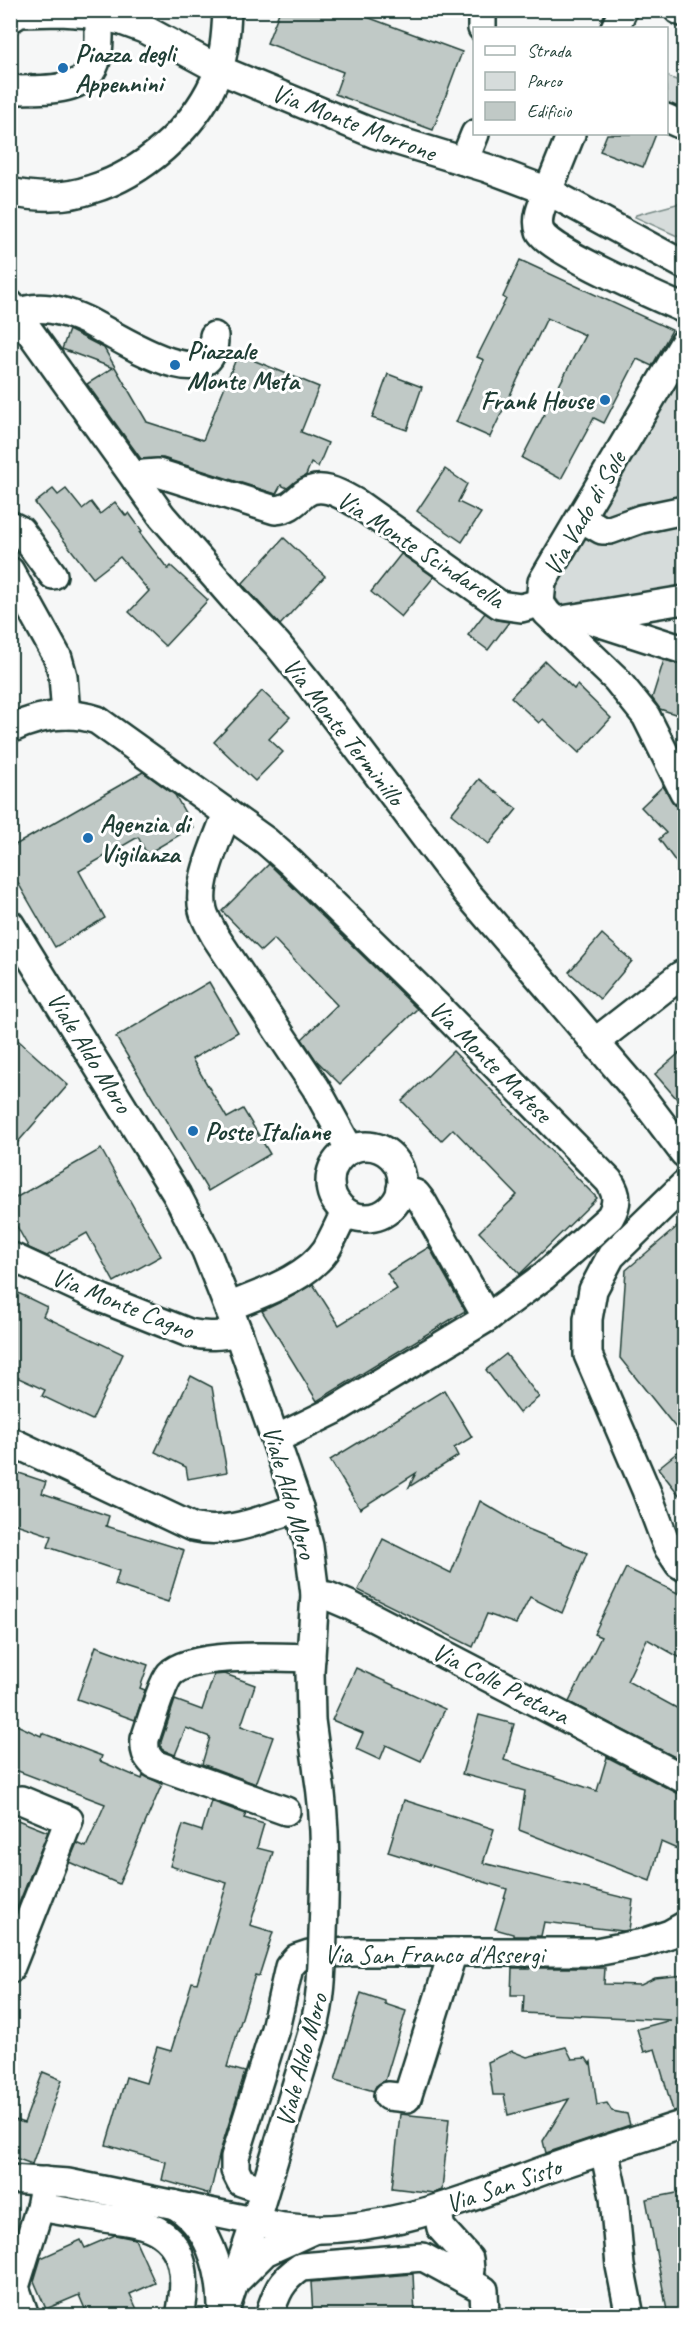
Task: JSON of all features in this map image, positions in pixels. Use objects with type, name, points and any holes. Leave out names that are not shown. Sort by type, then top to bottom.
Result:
[{"type":"street","points":[[10,192],[64,195],[92,190],[122,177],[166,145],[190,120],[208,94],[218,69],[225,40],[227,10]]},
{"type":"street","points":[[482,10],[482,27]]},
{"type":"street","points":[[615,27],[622,10]]},
{"type":"street","points":[[678,10],[684,13]]},
{"type":"street","points":[[10,19],[20,13],[99,13],[97,58],[84,81],[73,86],[19,90],[10,88]]},
{"type":"street","name":"Via Monte Morrone","points":[[99,13],[144,29],[218,69],[384,137],[464,161],[475,135]]},
{"type":"street","points":[[668,119],[684,126]]},
{"type":"street","points":[[571,135],[538,218],[538,227],[544,238],[605,272],[684,309]]},
{"type":"street","points":[[464,161],[548,191],[684,265]]},
{"type":"street","points":[[14,309],[36,308],[73,316],[93,324],[145,353],[181,364],[195,365],[206,360],[212,352],[213,336]]},
{"type":"street","name":"Via Monte Terminillo","points":[[14,309],[162,516],[311,686],[467,893],[595,1042],[684,1153]]},
{"type":"street","name":"Via Vado di Sole","points":[[558,614],[542,582],[684,343]]},
{"type":"street","name":"Via Monte Scindarella","points":[[136,480],[144,474],[158,473],[275,510],[290,507],[306,492],[334,491],[358,504],[500,605],[558,614],[684,600]]},
{"type":"street","points":[[581,518],[602,530],[610,530],[641,519],[684,510]]},
{"type":"street","points":[[10,525],[20,530],[53,575]]},
{"type":"street","points":[[10,571],[58,658],[63,676],[66,715]]},
{"type":"street","points":[[558,614],[676,644]]},
{"type":"street","points":[[558,614],[646,716],[684,792]]},
{"type":"street","name":"Via Monte Matese","points":[[10,729],[45,717],[87,716],[97,720],[278,850],[496,1066],[609,1181],[616,1193],[616,1205],[610,1217],[544,1276],[487,1318],[333,1411],[276,1439]]},
{"type":"street","points":[[228,813],[204,883],[202,904],[204,916],[316,1088],[350,1150]]},
{"type":"street","name":"Viale Aldo Moro","points":[[10,924],[177,1195],[206,1251],[229,1307],[276,1439],[309,1546],[315,1594],[311,1658],[311,1720],[324,1818],[326,1854],[321,1983],[314,2030],[255,2222],[223,2316]]},
{"type":"street","points":[[595,1042],[681,975],[684,980]]},
{"type":"street","points":[[361,1146],[372,1146],[392,1157],[399,1167],[402,1177],[401,1189],[392,1207],[375,1217],[355,1216],[345,1212],[332,1195],[331,1174],[335,1164],[350,1150],[361,1146]]},
{"type":"street","points":[[684,1185],[611,1256],[593,1290],[588,1319],[588,1355],[646,1490],[667,1546],[679,1564],[684,1567]]},
{"type":"street","points":[[401,1189],[416,1194],[423,1203],[487,1318]]},
{"type":"street","points":[[229,1307],[268,1291],[315,1262],[325,1251],[345,1212]]},
{"type":"street","name":"Via Monte Cagno","points":[[10,1256],[103,1299],[189,1333],[204,1337],[238,1332]]},
{"type":"street","points":[[10,1441],[192,1527],[217,1531],[299,1508]]},
{"type":"street","name":"Via Colle Pretara","points":[[315,1594],[328,1596],[349,1605],[684,1779]]},
{"type":"street","points":[[286,1811],[154,1764],[146,1757],[145,1739],[169,1675],[179,1668],[217,1659],[311,1658]]},
{"type":"street","points":[[10,1968],[69,1820],[21,1800]]},
{"type":"street","name":"Via San Franco d'Assergi","points":[[264,2190],[241,2182],[235,2170],[235,2157],[275,2029],[291,1963],[300,1956],[453,1952],[596,1952],[643,1943],[670,1934],[684,1926]]},
{"type":"street","points":[[388,2096],[407,2098],[453,1952]]},
{"type":"street","name":"Via San Sisto","points":[[10,2179],[68,2183],[255,2222],[292,2228],[318,2229],[384,2221],[437,2209],[684,2124]]},
{"type":"street","points":[[604,2150],[614,2196],[620,2266],[630,2316]]},
{"type":"street","points":[[18,2303],[15,2287],[40,2207],[45,2181]]},
{"type":"street","name":"Via San Sisto","points":[[172,2204],[184,2210],[195,2223],[213,2254],[221,2285],[223,2316]]},
{"type":"street","points":[[40,2207],[151,2227],[172,2243],[183,2264],[185,2291],[180,2316]]},
{"type":"street","points":[[437,2209],[441,2228],[469,2259],[470,2270],[464,2279]]},
{"type":"street","name":"Via San Sisto","points":[[232,2289],[243,2273],[265,2252],[318,2229]]},
{"type":"street","points":[[269,2316],[279,2287],[288,2276],[301,2267],[423,2258],[484,2290],[485,2316]]},
{"type":"green space","points":[[668,77],[684,83],[684,112],[668,105]]},
{"type":"green space","points":[[684,202],[684,239],[635,217],[636,215]]},
{"type":"green space","points":[[684,358],[684,592],[570,606],[561,605],[555,597],[558,578]]},
{"type":"building","points":[[280,10],[348,10],[462,52],[433,130],[335,94],[343,72],[267,43]]},
{"type":"building","points":[[607,135],[656,135],[643,167],[600,151]]},
{"type":"building","points":[[520,260],[672,330],[652,366],[637,359],[604,423],[594,418],[561,479],[522,458],[585,335],[547,318],[490,437],[456,422],[484,360],[477,357],[506,299],[503,297]]},
{"type":"building","points":[[69,330],[104,348],[147,422],[203,440],[238,354],[319,387],[301,432],[328,443],[318,467],[311,463],[306,475],[287,488],[281,485],[276,494],[163,458],[141,459],[87,384],[113,368],[62,349]]},
{"type":"building","points":[[388,374],[422,387],[407,430],[372,418]]},
{"type":"building","points":[[445,469],[467,484],[458,502],[481,513],[462,542],[417,511]]},
{"type":"building","points":[[53,489],[58,495],[66,489],[82,509],[91,502],[100,514],[115,502],[126,516],[129,513],[142,531],[140,533],[168,569],[171,566],[208,600],[165,646],[129,612],[149,591],[120,557],[93,578],[35,503]]},
{"type":"building","points":[[284,538],[325,576],[280,625],[242,584]]},
{"type":"building","points":[[401,554],[434,577],[401,617],[371,592]]},
{"type":"building","points":[[485,613],[497,620],[509,622],[488,650],[468,635]]},
{"type":"building","points":[[664,660],[684,665],[684,717],[660,709],[652,698]]},
{"type":"building","points":[[545,661],[574,689],[577,685],[611,718],[579,753],[543,719],[539,723],[511,697]]},
{"type":"building","points":[[262,691],[290,717],[269,739],[283,752],[255,781],[214,742]]},
{"type":"building","points":[[143,772],[175,795],[193,827],[147,854],[138,837],[79,871],[105,918],[55,947],[10,869],[10,848]]},
{"type":"building","points":[[479,779],[517,809],[489,844],[451,814]]},
{"type":"building","points":[[663,786],[675,805],[684,808],[684,873],[659,839],[666,833],[641,807]]},
{"type":"building","points":[[269,864],[417,1009],[340,1084],[316,1060],[302,1039],[337,1005],[274,939],[261,951],[222,911]]},
{"type":"building","points":[[602,934],[632,961],[600,999],[569,972]]},
{"type":"building","points":[[209,982],[238,1032],[192,1059],[227,1118],[243,1109],[270,1154],[208,1191],[116,1037]]},
{"type":"building","points":[[10,1033],[68,1085],[10,1151]]},
{"type":"building","points":[[684,1049],[684,1107],[655,1074]]},
{"type":"building","points":[[453,1051],[597,1198],[520,1274],[479,1232],[517,1195],[453,1129],[441,1141],[402,1101]]},
{"type":"building","points":[[101,1149],[161,1256],[114,1282],[87,1233],[47,1256],[29,1248],[10,1214],[10,1201]]},
{"type":"building","points":[[684,1221],[684,1438],[620,1358],[626,1270]]},
{"type":"building","points":[[429,1247],[465,1311],[317,1401],[262,1311],[313,1284],[339,1325],[397,1289],[387,1273]]},
{"type":"building","points":[[10,1289],[47,1307],[43,1316],[123,1354],[92,1420],[42,1396],[45,1390],[10,1374]]},
{"type":"building","points":[[506,1354],[539,1397],[519,1413],[486,1370]]},
{"type":"building","points":[[191,1376],[212,1387],[227,1472],[188,1479],[186,1467],[155,1452]]},
{"type":"building","points":[[444,1390],[472,1437],[454,1448],[458,1456],[409,1487],[416,1473],[360,1509],[330,1460]]},
{"type":"building","points":[[684,1447],[684,1501],[658,1468]]},
{"type":"building","points":[[10,1470],[46,1482],[42,1493],[109,1516],[106,1526],[184,1550],[168,1602],[115,1585],[119,1571],[48,1547],[52,1536],[10,1522]]},
{"type":"building","points":[[480,1501],[528,1529],[587,1553],[562,1613],[530,1597],[516,1624],[487,1614],[473,1647],[358,1590],[383,1539],[451,1573]]},
{"type":"building","points":[[626,1568],[684,1596],[684,1660],[647,1639],[627,1681],[684,1712],[684,1762],[569,1702],[601,1637],[594,1634]]},
{"type":"building","points":[[96,1646],[148,1665],[140,1688],[145,1690],[135,1720],[77,1699]]},
{"type":"building","points":[[356,1668],[445,1709],[421,1761],[386,1745],[380,1760],[356,1749],[363,1733],[332,1720]]},
{"type":"building","points":[[225,1674],[255,1685],[241,1726],[273,1737],[256,1784],[202,1764],[210,1737],[186,1728],[175,1755],[161,1748],[175,1700],[202,1710],[214,1675]]},
{"type":"building","points":[[479,1715],[514,1724],[504,1760],[597,1791],[607,1757],[684,1795],[684,1852],[661,1842],[650,1881],[519,1830],[525,1791],[462,1774]]},
{"type":"building","points":[[10,1722],[41,1736],[42,1733],[102,1756],[100,1761],[142,1779],[143,1775],[162,1784],[119,1884],[69,1862],[77,1843],[86,1847],[105,1804],[10,1768]]},
{"type":"building","points":[[404,1800],[494,1829],[483,1863],[633,1900],[629,1930],[544,1922],[541,1936],[513,1936],[513,1934],[495,1929],[507,1889],[388,1852]]},
{"type":"building","points":[[211,1801],[246,1814],[244,1818],[264,1824],[257,1848],[273,1852],[250,1925],[273,1932],[259,1976],[255,1975],[227,2067],[245,2072],[220,2152],[210,2194],[162,2180],[166,2162],[106,2145],[126,2077],[146,2083],[157,2047],[171,2051],[192,1982],[197,1983],[227,1883],[170,1866],[183,1825],[202,1831]]},
{"type":"building","points":[[10,1817],[48,1832],[10,1925]]},
{"type":"building","points":[[512,1968],[605,1968],[604,1984],[641,1985],[655,1978],[684,1975],[684,2109],[673,2111],[655,2049],[644,2052],[637,2029],[671,2020],[523,2013],[524,1995],[511,1995]]},
{"type":"building","points":[[361,1993],[406,2011],[385,2081],[376,2086],[374,2091],[335,2080]]},
{"type":"building","points":[[566,2047],[572,2059],[586,2058],[590,2064],[591,2062],[597,2105],[607,2103],[612,2111],[627,2114],[630,2125],[546,2153],[543,2141],[569,2099],[508,2115],[504,2095],[493,2095],[488,2062],[512,2051],[527,2057]]},
{"type":"building","points":[[43,2072],[62,2080],[32,2164],[10,2156],[10,2134],[15,2120],[24,2123]]},
{"type":"building","points":[[400,2114],[449,2119],[442,2190],[434,2193],[392,2188]]},
{"type":"building","points":[[682,2192],[684,2316],[668,2316],[646,2199]]},
{"type":"building","points":[[115,2235],[135,2239],[155,2283],[130,2294],[140,2316],[88,2316],[79,2295],[46,2309],[34,2281],[41,2258],[81,2240],[85,2248]]},
{"type":"building","points":[[413,2274],[415,2316],[313,2316],[311,2282]]},
{"type":"place","name":"Piazza degli Appennini","points":[[63,68]]},
{"type":"place","name":"Piazzale Monte Meta","points":[[175,365]]},
{"type":"place","name":"Frank House","points":[[605,400]]},
{"type":"place","name":"Agenzia di Vigilanza","points":[[88,838]]},
{"type":"place","name":"Poste Italiane","points":[[193,1131]]}]
